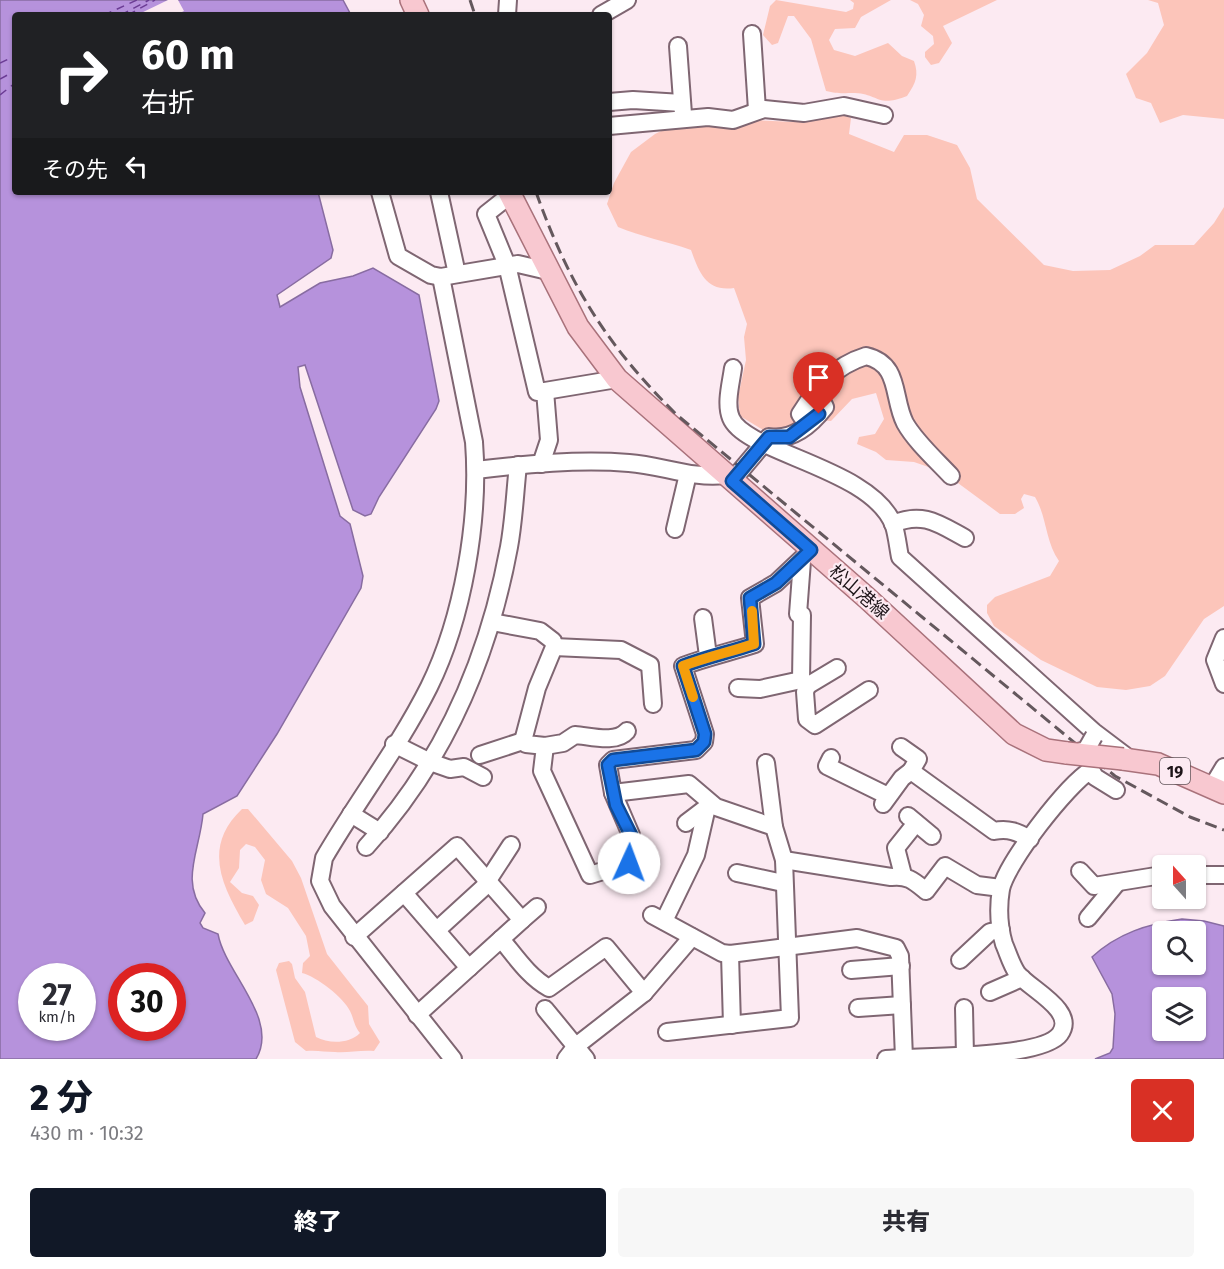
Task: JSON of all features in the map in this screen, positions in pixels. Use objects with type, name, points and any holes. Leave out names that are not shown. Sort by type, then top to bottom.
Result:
[{"type":"main road","name":"松山港線","points":[[511,195],[578,327],[617,379],[728,478],[806,556],[867,598],[1014,734],[1030,743],[1106,765],[1158,764],[1218,790]]},
{"type":"street","points":[[606,12],[627,0]]},
{"type":"street","points":[[752,34],[757,110]]},
{"type":"street","points":[[678,46],[682,111]]},
{"type":"street","points":[[612,102],[633,100],[708,117],[733,120],[757,110],[804,113],[844,106],[884,115]]},
{"type":"street","points":[[612,125],[682,111]]},
{"type":"street","points":[[381,195],[398,256],[431,275],[449,275],[507,265],[527,264],[548,271]]},
{"type":"street","points":[[439,195],[474,442],[476,470],[472,522],[452,626],[429,687],[324,858],[320,881],[332,906],[354,938],[453,1059]]},
{"type":"street","points":[[508,195],[486,214],[507,265],[537,392],[617,379]]},
{"type":"street","points":[[476,470],[518,465],[631,463],[688,474],[728,478],[769,437],[780,439],[796,434],[819,414],[825,407],[823,403],[802,417],[800,414],[816,387],[843,366],[866,356],[879,360],[888,368],[898,393],[899,405],[906,425],[951,476]]},
{"type":"street","points":[[733,368],[730,416],[733,423],[764,443],[808,461],[854,486],[882,508],[893,524],[900,557],[1094,734],[1106,765]]},
{"type":"street","points":[[541,464],[549,440],[545,391]]},
{"type":"street","points":[[366,847],[380,832],[430,762],[470,687],[492,622],[510,545],[518,465]]},
{"type":"street","points":[[675,529],[688,474]]},
{"type":"street","points":[[893,524],[908,518],[920,517],[965,538]]},
{"type":"street","points":[[545,746],[542,771],[590,875],[629,863],[631,835],[613,793],[608,765],[613,760],[696,750],[713,737],[683,666],[708,656],[718,656],[754,644],[750,598],[776,583],[806,556]]},
{"type":"street","points":[[806,556],[798,614],[802,615],[807,719],[815,725],[821,724],[869,690]]},
{"type":"street","points":[[704,618],[708,656]]},
{"type":"street","points":[[492,622],[540,631],[550,638],[554,647],[537,688],[523,741]]},
{"type":"street","points":[[1224,638],[1215,660],[1224,684]]},
{"type":"street","points":[[554,647],[621,651],[650,665],[652,704]]},
{"type":"street","points":[[738,688],[760,689],[804,683],[837,668]]},
{"type":"street","points":[[523,741],[526,744],[545,746],[563,742],[575,735],[608,738],[624,735],[627,731]]},
{"type":"street","points":[[1065,753],[1086,750],[1094,734]]},
{"type":"street","points":[[480,755],[523,741]]},
{"type":"street","points":[[394,744],[450,770],[464,767],[483,777]]},
{"type":"street","points":[[831,758],[828,766],[886,800],[911,771],[918,759],[901,747]]},
{"type":"street","points":[[1065,753],[1072,761],[1106,765]]},
{"type":"street","points":[[667,1033],[790,1018],[783,883],[784,860],[774,827],[766,763]]},
{"type":"street","points":[[1106,765],[1095,777],[1116,790]]},
{"type":"street","points":[[886,1059],[997,1054],[1044,1045],[1060,1034],[1063,1028],[1059,1010],[1022,978],[1012,964],[1001,930],[1001,888],[1012,865],[1030,839],[1106,765]]},
{"type":"street","points":[[1218,790],[1224,767]]},
{"type":"street","points":[[911,771],[994,831],[1006,829],[1015,831],[1030,839]]},
{"type":"street","points":[[613,793],[689,783],[709,806],[774,827]]},
{"type":"street","points":[[686,823],[709,806]]},
{"type":"street","points":[[709,806],[696,855],[658,918],[722,953],[730,954],[857,939],[896,948],[901,966],[904,1058]]},
{"type":"street","points":[[351,814],[380,832]]},
{"type":"street","points":[[903,875],[896,848],[912,819],[932,836]]},
{"type":"street","points":[[436,930],[489,882],[511,844]]},
{"type":"street","points":[[354,938],[457,846],[522,920]]},
{"type":"street","points":[[784,860],[891,877],[903,875],[910,877],[926,891],[949,861],[977,885],[1001,888]]},
{"type":"street","points":[[1080,872],[1094,886],[1152,877]]},
{"type":"street","points":[[737,873],[783,883]]},
{"type":"street","points":[[1206,875],[1224,875]]},
{"type":"street","points":[[1088,918],[1117,883]]},
{"type":"street","points":[[404,893],[469,968]]},
{"type":"street","points":[[417,1015],[537,907]]},
{"type":"street","points":[[960,960],[990,932],[1001,930]]},
{"type":"street","points":[[545,1009],[576,1055],[644,993],[692,937]]},
{"type":"street","points":[[501,939],[524,968],[538,982],[549,988],[606,947],[644,993]]},
{"type":"street","points":[[730,954],[732,1025]]},
{"type":"street","points":[[851,970],[901,966]]},
{"type":"street","points":[[990,992],[1022,978]]},
{"type":"street","points":[[858,1008],[902,1005]]},
{"type":"street","points":[[964,1008],[965,1056]]},
{"type":"shaded area","points":[[0,0],[343,0],[349,12],[12,12],[12,195],[319,195],[333,250],[331,258],[277,295],[280,307],[320,283],[353,276],[373,268],[419,295],[439,401],[379,497],[371,514],[365,516],[353,510],[305,365],[298,367],[300,387],[340,516],[350,524],[363,576],[361,588],[277,734],[237,796],[203,814],[192,878],[197,901],[205,913],[200,923],[203,928],[218,934],[230,964],[256,1012],[261,1028],[262,1044],[256,1059],[0,1059]]},
{"type":"shaded area","points":[[776,0],[846,12],[853,9],[854,3],[850,0],[891,0],[861,17],[855,28],[835,29],[829,40],[834,50],[855,56],[888,43],[902,56],[914,61],[916,79],[907,96],[884,101],[863,94],[826,91],[811,39],[794,16],[788,16],[778,43],[772,45],[763,35],[770,6]]},
{"type":"shaded area","points":[[910,0],[997,0],[943,26],[952,43],[939,63],[931,65],[925,57],[925,52],[934,44],[933,36],[921,26],[924,15],[918,4]]},
{"type":"shaded area","points":[[1148,0],[1224,0],[1224,119],[1183,115],[1160,123],[1151,103],[1136,98],[1126,74],[1147,53],[1164,25],[1158,3]]},
{"type":"shaded area","points":[[836,113],[851,118],[849,134],[894,152],[904,135],[927,135],[957,145],[970,168],[977,199],[1044,265],[1073,271],[1110,270],[1140,256],[1155,245],[1194,245],[1214,223],[1224,207],[1224,606],[1204,619],[1165,676],[1150,686],[1126,690],[1097,687],[1041,660],[994,626],[987,613],[987,605],[995,597],[1050,576],[1059,561],[1051,545],[1035,497],[1024,494],[1021,499],[1024,508],[1015,514],[1000,514],[943,472],[914,462],[886,460],[876,452],[857,444],[859,437],[875,434],[884,419],[876,393],[852,399],[831,421],[820,420],[807,428],[765,431],[740,416],[738,397],[746,360],[744,337],[747,324],[734,288],[717,287],[710,284],[697,266],[691,250],[618,227],[607,204],[612,195],[614,183],[631,152],[655,134],[690,117],[794,122]]},
{"type":"shaded area","points":[[242,809],[248,809],[292,861],[301,878],[327,954],[368,1006],[369,1024],[380,1042],[374,1051],[306,1051],[295,1042],[276,970],[279,963],[289,961],[292,964],[295,978],[305,992],[316,1037],[339,1042],[360,1033],[342,1000],[322,983],[302,973],[303,963],[310,956],[306,936],[288,908],[266,894],[261,880],[265,860],[255,847],[246,844],[240,850],[239,868],[230,882],[242,893],[253,896],[259,905],[253,921],[245,925],[229,896],[223,881],[219,852],[222,838],[230,823]]},
{"type":"shaded area","points":[[1182,919],[1204,921],[1169,921]]},
{"type":"shaded area","points":[[1206,922],[1224,926],[1224,1059],[1095,1059],[1110,1053],[1113,1048],[1115,1014],[1112,994],[1092,957],[1112,942],[1152,925],[1152,975],[1206,975]]},
{"type":"pier","points":[[168,0],[178,0],[184,11],[182,12],[143,12]]},
{"type":"ferry route","points":[[111,12],[137,0]]},
{"type":"ferry route","points":[[127,12],[149,0]]},
{"type":"ferry route","points":[[133,12],[155,0]]},
{"type":"ferry route","points":[[0,63],[12,57]]},
{"type":"ferry route","points":[[0,79],[12,73]]},
{"type":"ferry route","points":[[0,95],[12,85]]},
{"type":"railway","points":[[470,0],[474,12]]},
{"type":"railway","points":[[537,195],[562,256],[610,339],[677,415],[1115,776],[1190,817],[1224,830]]},
{"type":"slow traffic","points":[[693,697],[683,666],[708,656],[718,656],[754,644],[752,611]]},
{"type":"route","points":[[629,863],[631,835],[616,805],[609,780],[608,765],[613,760],[696,750],[704,742],[706,737],[683,666],[708,656],[718,656],[754,644],[750,598],[776,583],[802,561],[811,550],[732,481],[769,437],[780,439],[796,434],[819,414]]}]
